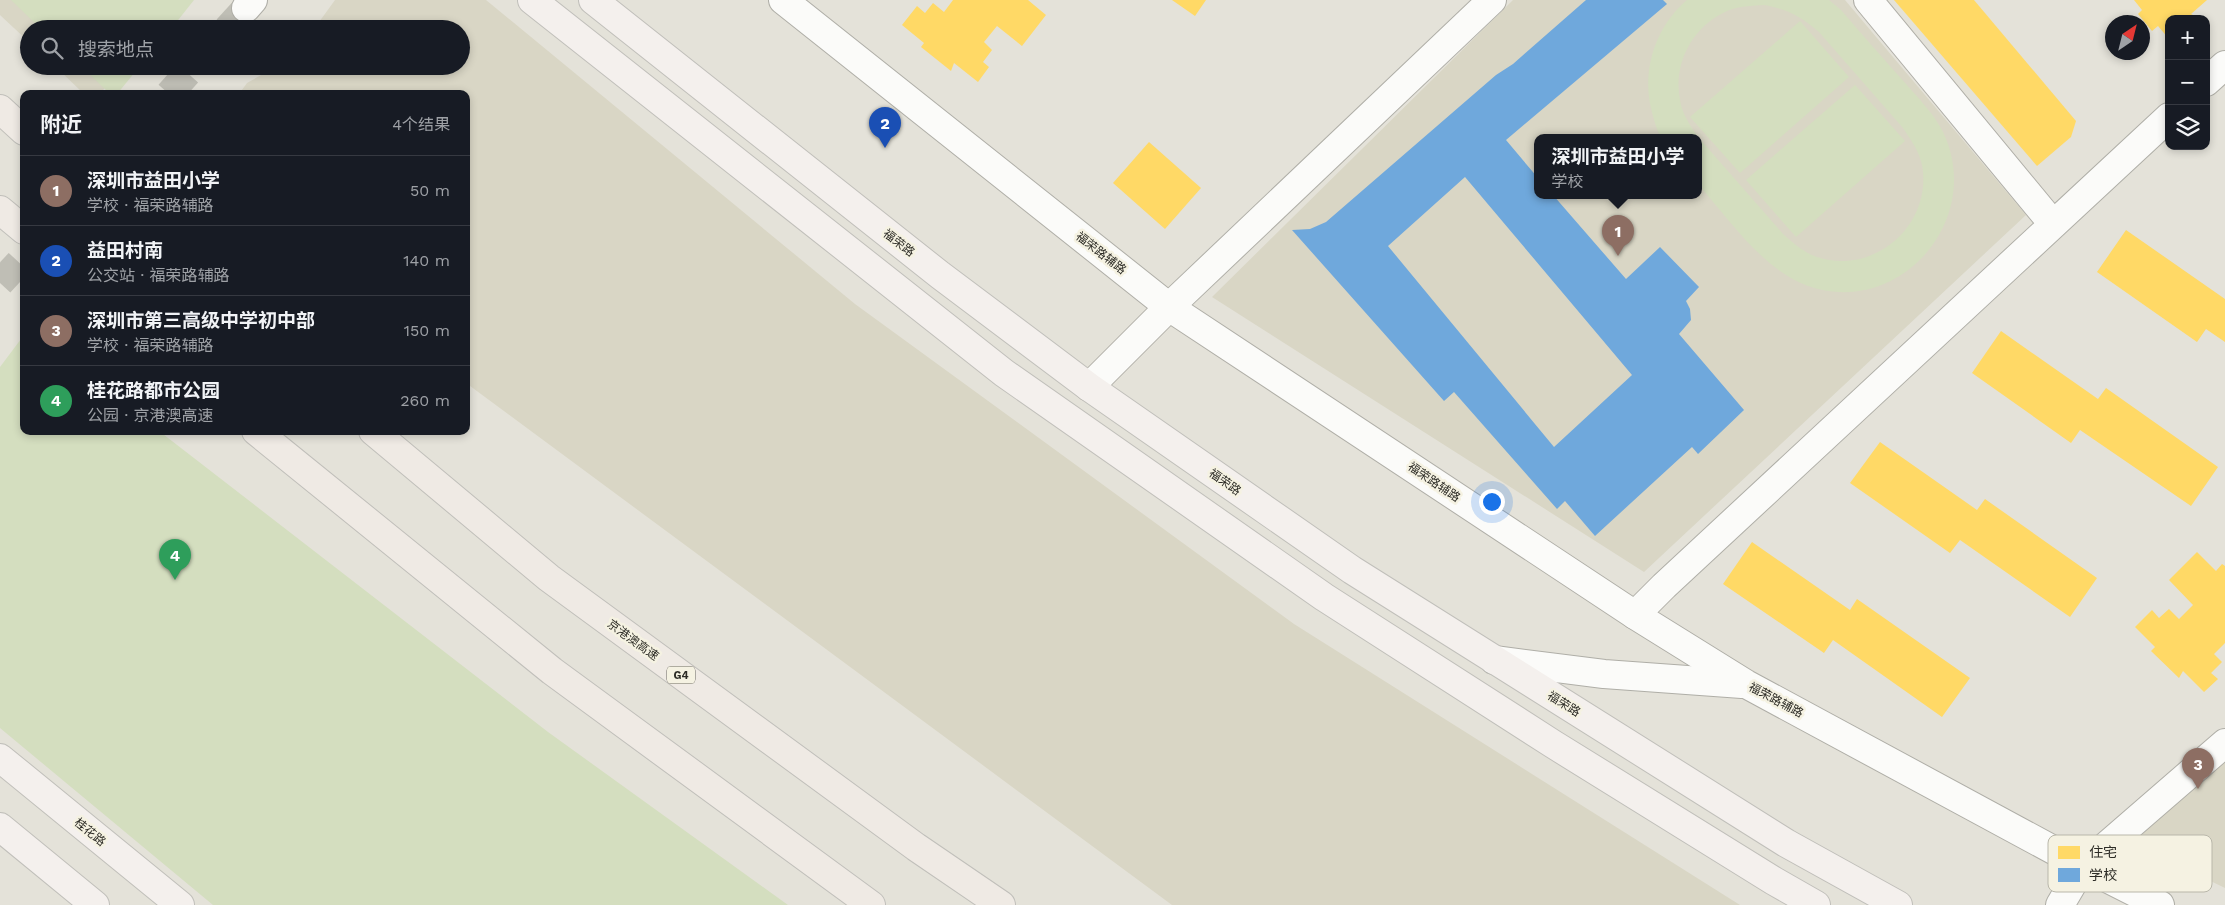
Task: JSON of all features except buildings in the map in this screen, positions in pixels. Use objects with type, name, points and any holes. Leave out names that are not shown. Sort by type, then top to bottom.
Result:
[{"type":"highway","points":[[0,109],[20,127]]},
{"type":"highway","points":[[1,211],[20,227]]},
{"type":"highway","points":[[261,435],[552,671],[871,905]]},
{"type":"highway","name":"京港澳高速","points":[[378,435],[549,578],[916,847],[1001,905]]},
{"type":"main road","points":[[532,0],[1004,373],[1324,597],[1553,744],[1816,905]]},
{"type":"main road","name":"福荣路","points":[[593,0],[940,275],[1089,387],[1352,570],[1786,843],[1898,905]]},
{"type":"main road","name":"桂花路","points":[[0,758],[180,905]]},
{"type":"main road","points":[[0,827],[95,905]]},
{"type":"street","name":"福荣路辅路","points":[[783,0],[1169,307],[1634,615],[1746,684],[2048,847]]},
{"type":"street","points":[[1089,387],[1169,307],[1492,0]]},
{"type":"street","points":[[1868,0],[2054,224]]},
{"type":"street","points":[[2210,78],[2225,65]]},
{"type":"street","points":[[1634,615],[2165,121]]},
{"type":"street","points":[[1494,660],[1604,674],[1746,684]]},
{"type":"street","points":[[2119,835],[2225,743]]},
{"type":"street","points":[[2060,905],[2068,892]]},
{"type":"street","name":"福荣路辅路","points":[[2134,892],[2160,905]]},
{"type":"shaded area","points":[[0,0],[175,0],[159,20],[20,20],[20,34],[0,15]]},
{"type":"shaded area","points":[[335,0],[486,0],[855,304],[1294,624],[1740,905],[1172,905],[470,386],[470,90],[242,90],[247,83],[261,75],[470,75],[470,20],[321,20]]},
{"type":"shaded area","points":[[1513,0],[1845,0],[2026,215],[1644,572],[1212,297]]},
{"type":"shaded area","points":[[64,75],[115,75],[103,90],[80,90]]},
{"type":"shaded area","points":[[2225,743],[2225,888],[2212,882],[2212,835],[2119,835]]},
{"type":"green space","points":[[11,0],[194,0],[178,20],[32,20]]},
{"type":"green space","points":[[1687,0],[1829,0],[1841,10],[1926,107],[1943,132],[1953,165],[1953,197],[1943,227],[1926,254],[1902,274],[1874,288],[1842,292],[1808,286],[1776,268],[1761,256],[1702,189],[1702,142],[1783,234],[1794,244],[1817,257],[1838,261],[1859,259],[1878,252],[1895,241],[1909,225],[1918,207],[1923,187],[1922,165],[1917,150],[1903,128],[1819,32],[1800,17],[1764,5],[1732,9],[1723,13],[1702,28],[1693,38],[1682,61],[1679,87],[1683,110],[1696,134],[1660,134],[1649,100],[1648,84],[1649,68],[1653,53],[1658,38],[1666,24]]},
{"type":"green space","points":[[1800,21],[1849,77],[1740,173],[1690,117]]},
{"type":"green space","points":[[90,75],[133,75],[120,90],[106,90]]},
{"type":"green space","points":[[1855,85],[1905,141],[1796,237],[1746,180]]},
{"type":"green space","points":[[20,340],[20,435],[164,435],[548,732],[788,905],[213,905],[0,728],[0,367]]},
{"type":"tunnel","points":[[235,20],[246,8]]},
{"type":"tunnel","points":[[173,90],[186,75]]},
{"type":"tunnel","points":[[0,283],[20,261]]},
{"type":"place","name":"益田村南","points":[[885,148]]},
{"type":"place","name":"深圳市益田小学","points":[[1618,256]]},
{"type":"place","name":"桂花路都市公园","points":[[175,580]]},
{"type":"place","name":"深圳市第三高级中学初中部","points":[[2198,789]]}]
